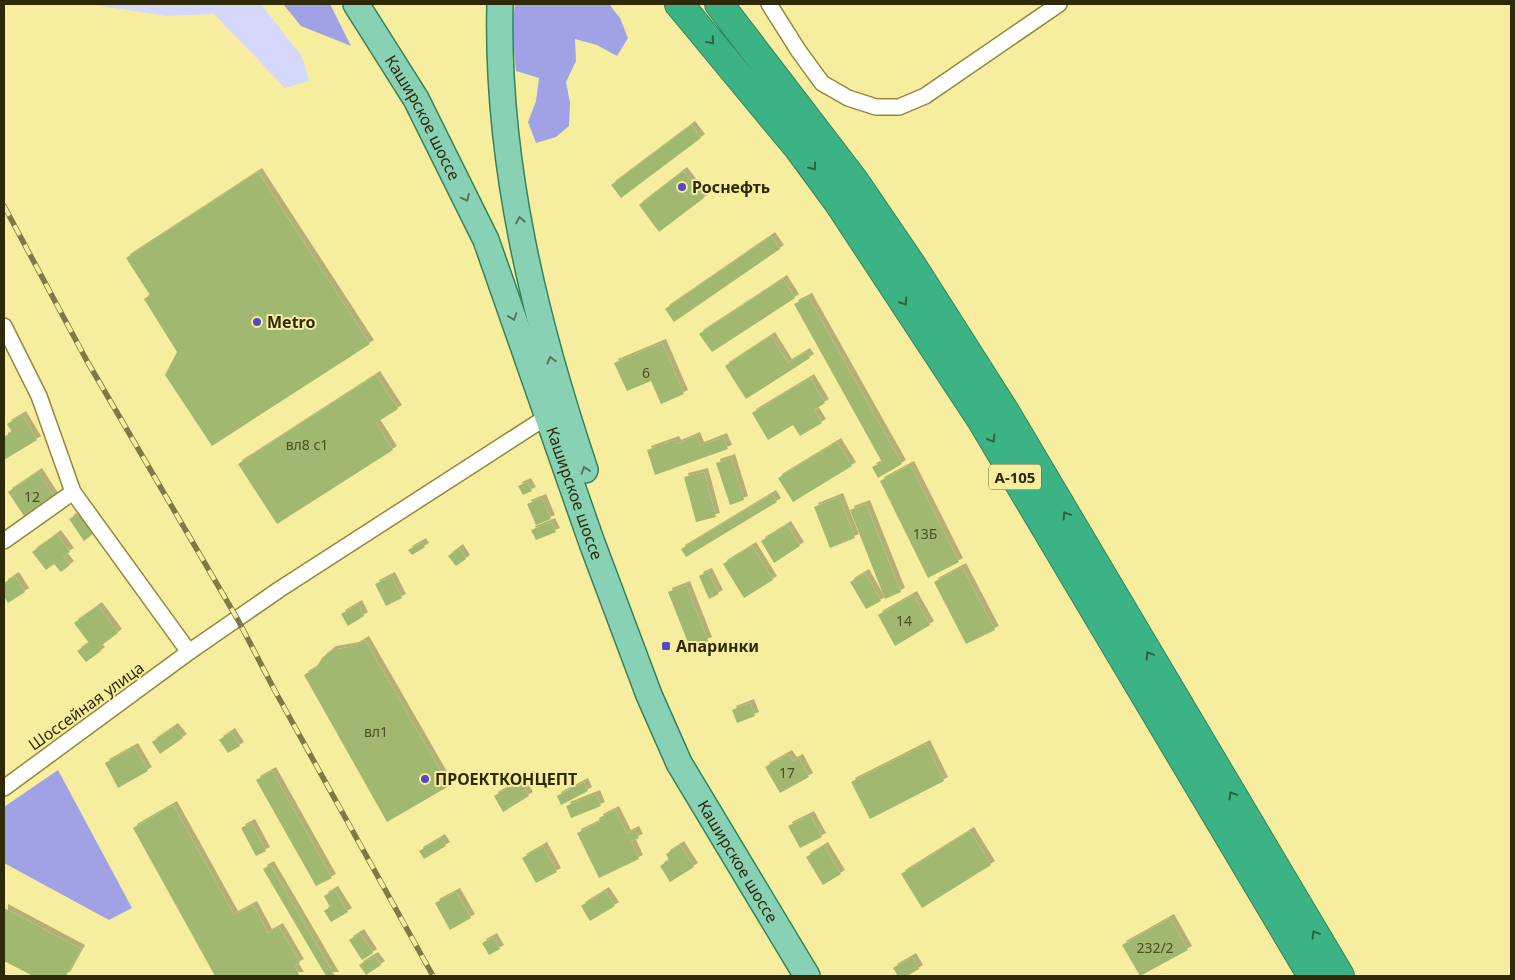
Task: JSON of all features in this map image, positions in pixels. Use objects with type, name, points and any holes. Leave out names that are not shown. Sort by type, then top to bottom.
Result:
[{"type":"highway","name":"А-105","points":[[679,4],[799,149],[838,202],[954,379],[987,430],[1312,976]]},
{"type":"highway","name":"А-105","points":[[719,4],[847,171],[918,274],[1004,410],[1340,976]]},
{"type":"main road","name":"Каширское шоссе","points":[[356,4],[416,99],[486,240],[648,695],[679,763],[807,976]]},
{"type":"main road","name":"Каширское шоссе","points":[[500,4],[499,53],[510,167],[527,268],[564,407],[627,592],[682,741],[717,808],[779,916],[819,976]]},
{"type":"main road","points":[[498,271],[504,283],[516,285],[526,277],[527,268]]},
{"type":"street","points":[[769,4],[798,50],[822,82],[848,98],[876,107],[899,107],[925,96],[1059,4]]},
{"type":"street","points":[[4,326],[39,396],[73,492],[189,652]]},
{"type":"street","name":"Шоссейная улица","points":[[4,788],[189,652],[280,589],[548,416]]},
{"type":"street","points":[[4,541],[73,492]]},
{"type":"shaded area","points":[[88,4],[261,4],[303,58],[309,81],[285,88],[214,14],[166,16]]},
{"type":"shaded area","points":[[283,4],[330,4],[351,46],[301,26]]},
{"type":"shaded area","points":[[515,4],[609,4],[620,18],[628,38],[617,56],[597,45],[575,39],[576,61],[566,82],[570,103],[569,126],[556,137],[536,143],[528,122],[536,101],[539,78],[516,71],[512,28]]},
{"type":"shaded area","points":[[58,770],[132,908],[109,920],[4,863],[4,807]]},
{"type":"building","points":[[691,125],[701,138],[621,198],[611,185]]},
{"type":"building","points":[[683,171],[704,198],[659,232],[639,205]]},
{"type":"building","name":"Metro","points":[[258,172],[370,344],[212,446],[165,375],[177,352],[144,299],[150,295],[126,258]]},
{"type":"building","points":[[771,236],[780,249],[674,322],[665,309]]},
{"type":"building","points":[[783,279],[795,298],[712,352],[699,334]]},
{"type":"building","points":[[808,297],[902,464],[878,478],[872,467],[882,462],[794,304]]},
{"type":"building","points":[[771,336],[788,363],[806,352],[810,358],[746,399],[725,366]]},
{"type":"building","points":[[662,343],[684,394],[661,404],[651,381],[627,391],[614,363]]},
{"type":"building","points":[[376,375],[398,409],[376,423],[393,450],[277,524],[238,464]]},
{"type":"building","points":[[810,378],[825,403],[814,410],[822,423],[800,436],[793,425],[768,440],[752,413]]},
{"type":"building","points":[[22,415],[37,440],[4,460],[4,437],[12,432],[7,424]]},
{"type":"building","points":[[696,436],[700,446],[723,437],[728,449],[655,475],[647,450],[675,440],[677,444]]},
{"type":"building","points":[[837,442],[852,466],[793,502],[778,478]]},
{"type":"building","points":[[731,458],[744,500],[730,505],[716,463]]},
{"type":"building","points":[[910,465],[959,562],[928,578],[880,481]]},
{"type":"building","points":[[38,472],[56,500],[26,519],[8,492]]},
{"type":"building","points":[[704,472],[716,517],[696,522],[684,477]]},
{"type":"building","points":[[527,482],[532,491],[523,495],[518,486]]},
{"type":"building","points":[[772,494],[777,502],[686,557],[681,549]]},
{"type":"building","points":[[839,497],[855,538],[830,548],[814,507]]},
{"type":"building","points":[[542,498],[551,519],[536,525],[527,504]]},
{"type":"building","points":[[866,504],[901,592],[885,599],[850,510]]},
{"type":"building","points":[[79,513],[93,534],[84,541],[69,519]]},
{"type":"building","points":[[551,522],[556,532],[536,540],[531,530]]},
{"type":"building","points":[[787,525],[800,546],[774,563],[761,541]]},
{"type":"building","points":[[57,534],[70,552],[63,556],[70,565],[61,572],[54,564],[46,570],[32,552]]},
{"type":"building","points":[[422,542],[425,547],[412,555],[408,550]]},
{"type":"building","points":[[752,546],[773,580],[744,598],[723,564]]},
{"type":"building","points":[[459,548],[466,559],[456,566],[448,556]]},
{"type":"building","points":[[962,567],[995,630],[966,644],[934,582]]},
{"type":"building","points":[[708,572],[719,594],[709,599],[699,576]]},
{"type":"building","points":[[865,573],[881,601],[866,609],[850,582]]},
{"type":"building","points":[[15,576],[25,592],[8,603],[4,596],[4,583]]},
{"type":"building","points":[[391,576],[402,598],[386,606],[375,584]]},
{"type":"building","points":[[686,585],[708,641],[690,648],[668,592]]},
{"type":"building","points":[[913,595],[930,625],[895,646],[878,615]]},
{"type":"building","points":[[358,604],[364,616],[348,626],[341,614]]},
{"type":"building","points":[[98,606],[118,633],[98,648],[101,651],[86,662],[77,651],[89,643],[74,623]]},
{"type":"building","points":[[365,640],[449,786],[387,822],[304,675],[316,668],[322,658],[332,650],[355,646]]},
{"type":"building","points":[[750,703],[755,716],[737,723],[732,710]]},
{"type":"building","points":[[174,727],[183,738],[160,754],[152,742]]},
{"type":"building","points":[[231,732],[240,746],[228,753],[219,740]]},
{"type":"building","points":[[926,744],[944,781],[870,819],[851,782]]},
{"type":"building","points":[[134,747],[148,771],[118,788],[105,763]]},
{"type":"building","points":[[788,754],[793,761],[799,758],[809,777],[780,793],[765,767]]},
{"type":"building","points":[[272,771],[332,878],[316,886],[256,780]]},
{"type":"building","points":[[520,781],[529,796],[503,812],[494,796]]},
{"type":"building","points":[[584,782],[588,791],[561,805],[557,796]]},
{"type":"building","points":[[596,794],[601,806],[571,818],[566,806]]},
{"type":"building","points":[[173,805],[234,915],[253,905],[268,933],[279,927],[300,963],[294,966],[300,976],[215,976],[133,828]]},
{"type":"building","points":[[615,810],[627,834],[635,830],[639,838],[631,841],[639,859],[599,878],[577,833],[600,822],[599,818]]},
{"type":"building","points":[[810,815],[822,837],[800,848],[788,826]]},
{"type":"building","points":[[251,823],[266,851],[256,856],[241,828]]},
{"type":"building","points":[[970,831],[991,865],[922,908],[901,874]]},
{"type":"building","points":[[441,838],[446,846],[424,859],[419,851]]},
{"type":"building","points":[[680,845],[694,867],[670,882],[660,866],[669,860],[666,854]]},
{"type":"building","points":[[543,846],[557,872],[536,883],[522,858]]},
{"type":"building","points":[[824,846],[841,874],[823,885],[806,857]]},
{"type":"building","points":[[270,865],[335,976],[326,976],[263,869]]},
{"type":"building","points":[[334,890],[348,912],[331,922],[324,911],[330,907],[324,896]]},
{"type":"building","points":[[605,891],[615,906],[590,921],[581,906]]},
{"type":"building","points":[[456,892],[471,918],[450,930],[435,903]]},
{"type":"building","points":[[4,908],[81,949],[66,976],[33,976],[4,961]]},
{"type":"building","points":[[1170,918],[1188,950],[1140,976],[1122,945]]},
{"type":"building","points":[[360,933],[373,953],[362,960],[349,940]]},
{"type":"building","points":[[493,937],[500,949],[489,955],[482,943]]},
{"type":"building","points":[[374,956],[381,965],[366,975],[359,965]]},
{"type":"building","points":[[912,957],[919,969],[907,976],[898,976],[893,968]]},
{"type":"railway","points":[[4,206],[87,361],[238,620],[275,691],[433,976]]},
{"type":"place","name":"Роснефть","points":[[682,187]]},
{"type":"place","name":"Metro","points":[[257,322]]},
{"type":"place","name":"Апаринки","points":[[666,646]]},
{"type":"place","name":"ПРОЕКТКОНЦЕПТ","points":[[425,779]]}]
